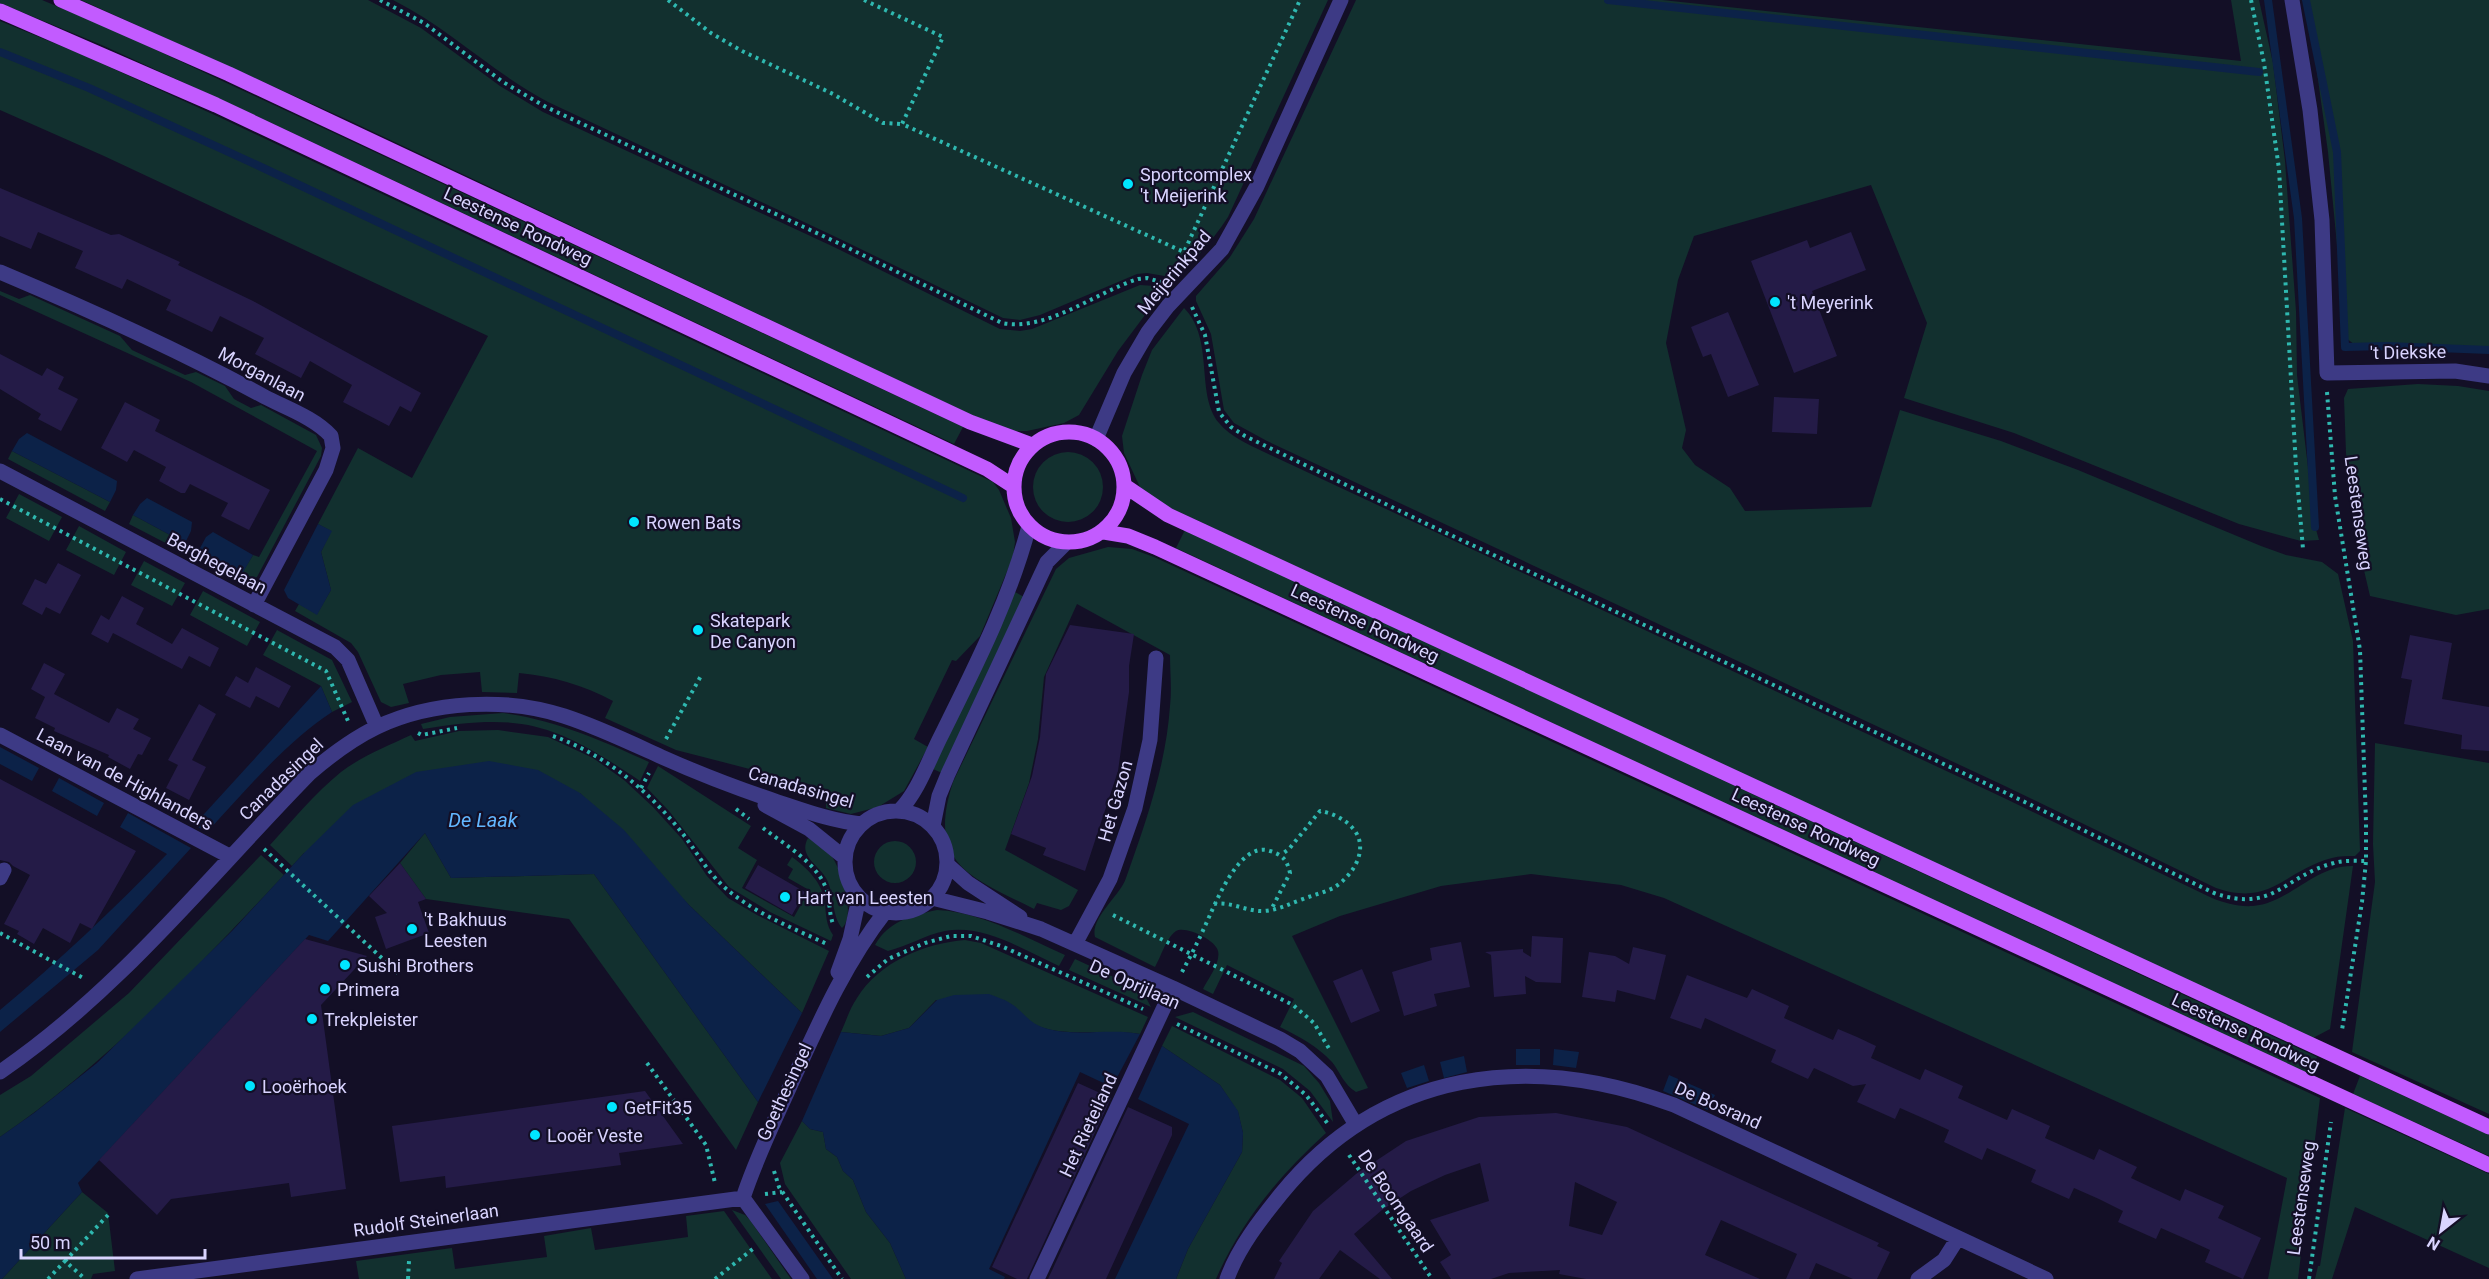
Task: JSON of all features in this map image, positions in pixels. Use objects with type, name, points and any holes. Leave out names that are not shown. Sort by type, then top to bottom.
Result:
[{"type":"main road","name":"Leestense Rondweg","points":[[61,0],[240,79],[970,422],[1032,445]]},
{"type":"main road","name":"Leestense Rondweg","points":[[0,11],[216,105],[976,464],[1013,486]]},
{"type":"main road","points":[[1063,432],[1080,433],[1096,439],[1111,451],[1121,467],[1125,486],[1123,502],[1113,521],[1104,531],[1080,542],[1066,543],[1052,540],[1029,526],[1017,508],[1013,486],[1018,463],[1032,445],[1047,436],[1063,432]]},
{"type":"main road","name":"Leestense Rondweg","points":[[1125,486],[1144,501],[1179,520],[2489,1127]]},
{"type":"main road","name":"Leestense Rondweg","points":[[1104,531],[1128,536],[1155,547],[2489,1165]]},
{"type":"street","name":"Meijerinkpad","points":[[1096,439],[1136,351],[1179,293],[1222,249],[1247,204],[1341,0]]},
{"type":"street","points":[[2292,0],[2310,110],[2322,220],[2327,373]]},
{"type":"street","name":"Morganlaan","points":[[0,272],[101,316],[201,364],[317,425],[331,436],[333,448],[326,470],[254,605]]},
{"type":"street","name":"'t Diekske","points":[[2327,373],[2455,371],[2489,376]]},
{"type":"street","name":"Berghegelaan","points":[[0,471],[342,652],[348,660],[377,727]]},
{"type":"street","points":[[900,810],[915,789],[930,759],[1012,583],[1029,526]]},
{"type":"street","points":[[933,826],[937,804],[948,774],[1039,579],[1047,562],[1066,543]]},
{"type":"street","name":"Het Gazon","points":[[1074,944],[1110,879],[1124,845],[1143,776],[1155,702],[1156,658]]},
{"type":"street","name":"Canadasingel","points":[[3,1066],[58,1030],[104,990],[154,941],[310,773],[356,738],[377,727],[411,716],[454,707],[480,705],[523,706],[561,715],[731,787],[809,829],[845,858]]},
{"type":"street","name":"Laan van de Highlanders","points":[[0,735],[231,857]]},
{"type":"street","name":"Canadasingel","points":[[731,787],[817,815],[861,824]]},
{"type":"street","points":[[900,810],[920,816],[933,826],[942,838],[948,866],[942,885],[932,898],[919,908],[904,913],[885,912],[859,898],[846,874],[845,858],[850,839],[861,824],[876,814],[900,810]]},
{"type":"street","name":"De Oprijlaan","points":[[948,866],[968,883],[1041,929]]},
{"type":"street","name":"Goethesingel","points":[[850,956],[859,898]]},
{"type":"street","name":"De Oprijlaan","points":[[932,898],[988,912],[1041,929],[1248,1023],[1300,1052],[1327,1076],[1356,1125]]},
{"type":"street","name":"Goethesingel","points":[[743,1198],[752,1171],[850,956],[885,912]]},
{"type":"street","name":"Het Rieteiland","points":[[1037,1279],[1173,988]]},
{"type":"street","name":"De Bosrand","points":[[1227,1279],[1241,1250],[1290,1182],[1338,1138],[1356,1125],[1388,1107],[1418,1095],[1489,1077],[1529,1075],[1591,1082],[1632,1091],[1674,1106],[2046,1279]]},
{"type":"street","points":[[743,1198],[802,1279]]},
{"type":"street","name":"Rudolf Steinerlaan","points":[[137,1279],[743,1198]]},
{"type":"street","points":[[1918,1279],[1944,1260],[1958,1238]]},
{"type":"path","points":[[380,0],[424,23],[503,82],[546,107],[836,242],[1002,323],[1020,326],[1042,320],[1138,279],[1166,283],[1190,303],[1201,321],[1206,335],[1216,406],[1223,419],[1245,436],[1963,772],[2214,893],[2241,900],[2263,898],[2306,874],[2335,863],[2366,861]]},
{"type":"path","points":[[668,0],[711,33],[742,51],[833,94],[883,123],[902,124],[1184,252],[1300,0]]},
{"type":"path","points":[[864,0],[943,38],[902,124]]},
{"type":"path","points":[[2251,0],[2264,63],[2279,169],[2296,467],[2303,549]]},
{"type":"path","name":"Leestenseweg","points":[[2327,373],[2329,443],[2335,496],[2360,650],[2366,861],[2362,903],[2342,1030]]},
{"type":"path","points":[[0,499],[326,671],[356,738]]},
{"type":"path","points":[[642,788],[657,755],[702,674]]},
{"type":"path","points":[[411,716],[415,729],[422,735],[458,728]]},
{"type":"path","points":[[546,734],[585,750],[642,788],[684,836],[708,870],[731,893],[760,911],[850,956],[874,971],[863,981]]},
{"type":"path","points":[[1214,904],[1227,904],[1251,910],[1271,910],[1321,893],[1344,880],[1359,858],[1361,848],[1355,831],[1343,820],[1320,811],[1289,849],[1281,855]]},
{"type":"path","points":[[1173,988],[1223,886],[1236,867],[1253,852],[1265,849],[1281,855],[1288,862],[1290,873],[1271,910]]},
{"type":"path","points":[[273,857],[398,973]]},
{"type":"path","points":[[1094,906],[1300,1010],[1314,1023],[1337,1061]]},
{"type":"path","points":[[0,933],[72,972]]},
{"type":"path","name":"De Oprijlaan","points":[[874,971],[888,959],[925,943],[951,936],[982,938],[1160,1016],[1281,1074],[1306,1095],[1338,1138]]},
{"type":"path","points":[[647,1063],[706,1145],[721,1201]]},
{"type":"path","name":"Leestenseweg","points":[[2309,1279],[2331,1122]]},
{"type":"path","name":"De Boomgaard","points":[[1338,1138],[1432,1279]]},
{"type":"path","name":"Goethesingel","points":[[775,1164],[774,1171],[779,1187],[842,1279]]},
{"type":"path","points":[[48,1279],[108,1215]]},
{"type":"path","points":[[750,1242],[758,1254]]},
{"type":"path","points":[[715,1279],[754,1248]]},
{"type":"path","points":[[408,1279],[410,1255]]},
{"type":"path","points":[[65,1261],[85,1279]]},
{"type":"green space","points":[[0,0],[42,0],[109,28],[963,427],[954,444],[263,119],[104,46],[0,3]]},
{"type":"green space","points":[[81,0],[368,0],[421,28],[500,86],[543,112],[834,247],[1000,329],[1020,331],[1032,329],[1140,285],[1155,286],[1163,291],[1118,351],[1079,415],[1064,423],[1027,431],[1015,431],[976,417],[348,120]]},
{"type":"green space","points":[[393,0],[1328,0],[1228,217],[1190,264],[1176,278],[1147,273],[1137,274],[1040,315],[1020,320],[1003,318],[548,102],[508,78],[433,24]]},
{"type":"green space","points":[[1356,0],[1662,0],[2241,61],[2231,0],[2259,0],[2273,63],[2285,161],[2296,311],[2297,375],[2315,526],[2319,540],[2301,541],[2239,524],[2014,433],[1904,398],[1927,323],[1871,185],[1694,236],[1678,280],[1666,343],[1686,430],[1682,448],[1695,465],[1730,488],[1745,511],[1871,507],[1900,410],[2001,441],[2078,470],[2261,546],[2286,555],[2322,562],[2338,574],[2353,641],[2360,851],[2355,856],[2335,857],[2315,864],[2264,890],[2235,893],[2216,888],[2007,787],[1267,441],[1234,423],[1224,410],[1211,334],[1196,301],[1196,296],[1230,257],[1254,219]]},
{"type":"green space","points":[[2307,0],[2489,0],[2489,353],[2424,346],[2359,348],[2346,338],[2328,152]]},
{"type":"green space","points":[[0,21],[83,55],[219,117],[993,482],[1011,518],[1015,542],[1013,557],[980,636],[956,661],[952,660],[914,739],[928,747],[904,791],[878,807],[851,814],[826,808],[826,794],[816,786],[676,750],[605,718],[613,701],[579,686],[544,676],[519,673],[517,693],[482,692],[480,672],[441,675],[403,684],[409,703],[391,707],[381,702],[358,652],[351,643],[295,611],[299,604],[317,614],[331,590],[321,552],[331,531],[318,524],[358,448],[412,478],[488,336],[104,156],[0,110]]},
{"type":"green space","points":[[0,291],[19,299],[30,295],[120,336],[132,350],[185,375],[196,372],[225,386],[234,399],[251,408],[261,405],[316,435],[322,448],[321,456],[257,577],[246,583],[241,582],[195,558],[199,550],[242,573],[253,555],[259,557],[317,451],[191,382],[0,295]]},
{"type":"green space","points":[[1184,308],[1199,335],[1212,411],[1228,432],[1256,448],[2002,797],[2212,898],[2242,906],[2253,906],[2279,898],[2326,871],[2353,866],[2330,1029],[2313,1038],[1166,506],[1142,491],[1124,453],[1122,436],[1152,350]]},
{"type":"green space","points":[[2418,384],[2458,386],[2489,391],[2489,609],[2456,615],[2370,596],[2353,523],[2346,453],[2344,398],[2348,389]]},
{"type":"green space","points":[[12,451],[110,502],[105,511],[8,459]]},
{"type":"green space","points":[[1068,452],[1081,455],[1093,462],[1100,474],[1103,487],[1100,500],[1093,512],[1081,519],[1068,522],[1055,519],[1043,512],[1036,500],[1033,487],[1036,474],[1043,462],[1055,455]]},
{"type":"green space","points":[[19,494],[62,517],[49,541],[6,518]]},
{"type":"green space","points":[[133,515],[185,543],[181,551],[129,524]]},
{"type":"green space","points":[[79,526],[126,552],[114,575],[66,550]]},
{"type":"green space","points":[[1185,530],[2317,1057],[2309,1075],[1176,548]]},
{"type":"green space","points":[[1108,547],[1132,549],[1154,557],[2320,1098],[2298,1279],[2268,1279],[2287,1178],[1664,898],[1621,885],[1531,874],[1441,886],[1340,916],[1292,936],[1368,1088],[1356,1092],[1348,1086],[1332,1062],[1320,1051],[1280,1027],[1294,999],[1227,965],[1213,994],[1203,989],[1216,965],[1218,955],[1216,947],[1206,938],[1186,930],[1176,931],[1172,934],[1155,967],[1095,937],[1097,922],[1126,878],[1160,772],[1168,728],[1171,693],[1170,655],[1077,604],[1044,677],[1038,739],[1029,783],[1005,850],[1078,890],[1069,906],[1061,910],[1037,903],[1034,909],[974,877],[960,865],[950,850],[945,832],[946,810],[953,782],[1056,569],[1069,558]]},
{"type":"green space","points":[[144,561],[185,583],[172,606],[131,585]]},
{"type":"green space","points":[[203,591],[260,622],[247,646],[190,615]]},
{"type":"green space","points":[[1015,592],[1024,597],[942,773],[933,769]]},
{"type":"green space","points":[[277,630],[332,660],[352,702],[332,712],[321,686],[263,655]]},
{"type":"green space","points":[[503,713],[559,726],[649,762],[640,781],[585,746],[538,727],[488,722],[423,729],[421,724],[450,717]]},
{"type":"green space","points":[[498,730],[548,737],[593,758],[624,780],[653,807],[682,839],[707,876],[728,898],[829,951],[802,1013],[689,905],[580,793],[304,853],[292,866],[270,845],[331,780],[349,766],[375,752],[411,735],[415,741],[459,731]]},
{"type":"green space","points":[[2375,743],[2489,763],[2489,1114],[2352,1052],[2375,882],[2373,844]]},
{"type":"green space","points":[[658,766],[751,826],[738,848],[757,860],[742,888],[794,917],[809,890],[788,878],[793,869],[787,865],[792,857],[809,871],[824,896],[828,924],[833,935],[831,941],[770,912],[729,887],[669,811],[647,788]]},
{"type":"green space","points":[[425,833],[451,878],[594,874],[758,1102],[736,1150],[569,919],[426,899],[400,863]]},
{"type":"green space","points":[[808,838],[828,851],[842,878],[848,912],[842,928],[836,917],[829,884],[805,850]]},
{"type":"green space","points":[[895,841],[910,847],[916,862],[910,877],[895,883],[880,877],[874,862],[880,847]]},
{"type":"green space","points":[[261,855],[284,875],[149,1014],[77,1079],[0,1137],[0,1095],[31,1076],[129,993]]},
{"type":"green space","points":[[937,910],[986,920],[1065,955],[1059,966],[1004,940],[974,931],[960,930],[938,933],[888,951],[875,945],[887,930],[901,921]]},
{"type":"green space","points":[[965,940],[981,943],[1148,1017],[1140,1034],[1056,1031],[1029,1021],[1011,1004],[936,1000],[909,1028],[881,1036],[841,1032],[850,1010],[866,985],[890,965],[934,945]]},
{"type":"green space","points":[[1075,959],[1142,990],[1151,1007],[1069,970]]},
{"type":"green space","points":[[1193,1012],[1304,1066],[1319,1083],[1330,1101],[1333,1122],[1310,1091],[1283,1069],[1175,1017]]},
{"type":"green space","points":[[1172,1026],[1280,1080],[1302,1098],[1326,1133],[1293,1165],[1263,1200],[1237,1238],[1216,1279],[1176,1279],[1188,1249],[1242,1152],[1243,1133],[1238,1112],[1220,1085],[1162,1046]]},
{"type":"green space","points":[[2360,1076],[2489,1135],[2489,1156],[2353,1094]]},
{"type":"green space","points":[[2345,1108],[2489,1174],[2489,1268],[2355,1207],[2332,1279],[2315,1279],[2318,1266],[2320,1266]]},
{"type":"green space","points":[[802,1121],[810,1129],[823,1132],[826,1149],[837,1157],[843,1171],[853,1180],[866,1212],[890,1243],[906,1279],[851,1279],[785,1184],[780,1163]]},
{"type":"green space","points":[[82,1192],[108,1213],[115,1271],[93,1274],[91,1279],[2,1279]]},
{"type":"green space","points":[[732,1210],[745,1215],[750,1220],[791,1279],[781,1279]]},
{"type":"green space","points":[[724,1211],[772,1279],[359,1279],[356,1261],[452,1248],[455,1269],[547,1257],[544,1236],[591,1228],[595,1250],[688,1237],[686,1216]]},
{"type":"water","points":[[27,433],[117,481],[116,490],[110,502],[12,451],[19,439]]},
{"type":"water","points":[[147,498],[192,522],[191,531],[185,543],[133,515]]},
{"type":"water","points":[[318,524],[332,531],[321,552],[331,590],[317,615],[288,598],[284,590]]},
{"type":"water","points":[[213,532],[253,555],[242,574],[199,550],[206,537]]},
{"type":"water","points":[[321,686],[332,712],[282,752],[209,830],[205,831],[194,825]]},
{"type":"water","points":[[0,747],[39,768],[32,781],[0,764]]},
{"type":"water","name":"De Laak","points":[[489,761],[538,770],[580,793],[624,830],[689,905],[802,1013],[758,1102],[594,874],[451,878],[425,833],[328,941],[309,935],[78,1183],[82,1192],[0,1279],[0,1137],[97,1063],[232,931],[304,853],[353,805],[416,772]]},
{"type":"water","points":[[59,778],[104,803],[97,816],[52,791]]},
{"type":"water","points":[[128,813],[191,848],[98,950],[0,1032],[0,1010],[86,934],[167,854],[120,827]]},
{"type":"water","points":[[989,994],[1015,1006],[1031,1021],[1048,1029],[1140,1034],[1112,1087],[1080,1072],[989,1269],[1005,1277],[1004,1279],[906,1279],[890,1243],[866,1212],[853,1180],[843,1171],[837,1157],[826,1149],[823,1132],[810,1129],[802,1121],[841,1032],[881,1036],[909,1028],[937,1000],[954,995]]},
{"type":"water","points":[[1162,1046],[1220,1085],[1238,1111],[1243,1133],[1242,1152],[1188,1249],[1176,1279],[1115,1279],[1189,1124],[1138,1099]]},
{"type":"water","points":[[1516,1049],[1540,1049],[1540,1065],[1516,1065]]},
{"type":"water","points":[[1554,1049],[1579,1052],[1576,1068],[1553,1065]]},
{"type":"water","points":[[1464,1056],[1467,1072],[1444,1078],[1440,1062]]},
{"type":"water","points":[[1424,1065],[1429,1081],[1407,1088],[1401,1073]]},
{"type":"water","points":[[1669,1075],[1715,1095],[1708,1110],[1663,1091]]},
{"type":"water","points":[[778,1201],[833,1279],[817,1279],[765,1204]]},
{"type":"building","points":[[0,188],[111,235],[119,234],[180,262],[178,265],[253,301],[421,393],[411,412],[400,406],[389,426],[343,402],[352,385],[310,361],[301,378],[255,354],[264,338],[220,316],[212,332],[166,310],[171,300],[127,279],[122,289],[75,268],[83,251],[38,232],[31,249],[0,236]]},
{"type":"building","name":"'t Meyerink","points":[[1851,232],[1866,270],[1812,291],[1837,356],[1794,373],[1751,261],[1807,240],[1810,248]]},
{"type":"building","points":[[1728,312],[1759,385],[1728,397],[1711,354],[1703,357],[1691,327]]},
{"type":"building","points":[[0,354],[42,376],[47,368],[64,377],[58,389],[78,399],[61,431],[38,419],[41,414],[0,389]]},
{"type":"building","points":[[1774,397],[1819,399],[1817,434],[1772,432]]},
{"type":"building","points":[[125,402],[160,420],[155,431],[270,490],[249,530],[221,516],[228,503],[190,484],[185,493],[181,493],[159,481],[166,467],[134,450],[127,462],[101,448]]},
{"type":"building","points":[[58,563],[81,575],[60,614],[46,607],[42,615],[22,604],[35,579],[46,584]]},
{"type":"building","points":[[122,596],[144,608],[136,624],[172,644],[182,628],[219,648],[210,667],[189,656],[182,669],[113,633],[108,643],[91,634],[101,615],[109,620]]},
{"type":"building","points":[[1070,625],[1134,634],[1118,771],[1085,871],[1043,855],[1046,848],[1011,834],[1032,776],[1040,737],[1046,674]]},
{"type":"building","points":[[2410,635],[2452,643],[2442,699],[2489,707],[2489,751],[2461,749],[2462,735],[2404,724],[2412,680],[2401,678]]},
{"type":"building","points":[[44,663],[65,674],[54,694],[109,723],[117,708],[139,719],[133,729],[151,738],[142,755],[138,754],[130,769],[108,757],[109,755],[54,731],[55,728],[35,718],[45,697],[31,689]]},
{"type":"building","points":[[256,667],[291,686],[279,708],[256,696],[250,708],[225,695],[236,676],[248,683]]},
{"type":"building","points":[[199,704],[216,714],[192,760],[206,767],[189,800],[166,788],[178,765],[168,760]]},
{"type":"building","points":[[0,779],[136,851],[92,929],[80,923],[70,943],[43,928],[34,944],[17,934],[19,931],[4,924],[30,875],[9,862],[0,860]]},
{"type":"building","points":[[400,863],[426,899],[418,902],[429,933],[386,949],[375,917],[387,913],[369,896]]},
{"type":"building","points":[[758,865],[805,892],[792,915],[745,888]]},
{"type":"building","points":[[1532,936],[1563,938],[1561,983],[1536,982],[1525,976],[1526,994],[1494,997],[1491,955],[1485,952],[1523,949],[1523,952],[1531,957]]},
{"type":"building","name":"Looërhoek","points":[[305,939],[367,956],[321,1005],[346,1189],[291,1197],[289,1183],[171,1199],[157,1215],[99,1160]]},
{"type":"building","points":[[1461,942],[1470,987],[1434,994],[1437,1006],[1404,1016],[1392,972],[1432,960],[1430,948]]},
{"type":"building","points":[[1633,947],[1666,955],[1655,1000],[1617,990],[1615,1002],[1582,997],[1589,952],[1615,956],[1629,964]]},
{"type":"building","points":[[1362,969],[1380,1011],[1351,1023],[1333,981]]},
{"type":"building","points":[[1687,975],[1747,998],[1752,989],[1789,1006],[1784,1018],[1833,1040],[1838,1029],[1857,1037],[1876,1046],[1871,1058],[1920,1080],[1925,1069],[1963,1086],[1958,1098],[2007,1120],[2012,1109],[2050,1126],[2045,1138],[2094,1160],[2099,1149],[2137,1167],[2131,1178],[2180,1201],[2185,1189],[2224,1206],[2218,1218],[2261,1238],[2243,1279],[2205,1262],[2210,1250],[2186,1239],[2161,1228],[2156,1239],[2118,1222],[2123,1211],[2099,1199],[2074,1188],[2069,1199],[2031,1182],[2036,1170],[2012,1159],[1987,1148],[1982,1160],[1944,1142],[1949,1130],[1900,1108],[1895,1119],[1857,1102],[1866,1084],[1853,1086],[1814,1068],[1808,1079],[1771,1062],[1776,1050],[1705,1018],[1701,1029],[1670,1018]]},
{"type":"building","points":[[1078,1083],[1111,1098],[1027,1279],[1017,1279],[992,1267]]},
{"type":"building","name":"Looër Veste","points":[[645,1091],[683,1144],[619,1153],[621,1165],[446,1188],[445,1176],[400,1182],[392,1126]]},
{"type":"building","points":[[1128,1107],[1172,1127],[1172,1135],[1106,1279],[1048,1279]]},
{"type":"building","points":[[1556,1113],[1627,1127],[1879,1243],[1877,1246],[1890,1252],[1877,1279],[1853,1279],[1816,1263],[1809,1279],[1786,1279],[1797,1254],[1721,1220],[1705,1255],[1760,1279],[1586,1279],[1559,1274],[1560,1270],[1509,1273],[1491,1279],[1451,1279],[1440,1262],[1451,1255],[1430,1220],[1489,1201],[1480,1163],[1445,1175],[1411,1191],[1382,1210],[1354,1234],[1392,1279],[1380,1279],[1340,1250],[1319,1279],[1274,1279],[1282,1263],[1279,1261],[1313,1211],[1356,1174],[1406,1141],[1479,1117]],"holes":[[[1575,1182],[1617,1202],[1602,1235],[1569,1226]]]},
{"type":"waterway","points":[[1608,0],[2259,72]]},
{"type":"waterway","points":[[2268,0],[2298,218],[2315,527]]},
{"type":"waterway","points":[[2306,0],[2337,152],[2345,347],[2387,346],[2489,350]]},
{"type":"waterway","points":[[0,52],[89,88],[259,166],[963,498]]},
{"type":"place","name":"Sportcomplex 't Meijerink","points":[[1128,184]]},
{"type":"place","name":"'t Meyerink","points":[[1775,302]]},
{"type":"place","name":"Rowen Bats","points":[[634,522]]},
{"type":"place","name":"Skatepark De Canyon","points":[[698,630]]},
{"type":"place","name":"Hart van Leesten","points":[[785,897]]},
{"type":"place","name":"'t Bakhuus Leesten","points":[[412,929]]},
{"type":"place","name":"Sushi Brothers","points":[[345,965]]},
{"type":"place","name":"Primera","points":[[325,989]]},
{"type":"place","name":"Trekpleister","points":[[312,1019]]},
{"type":"place","name":"Looërhoek","points":[[250,1086]]},
{"type":"place","name":"GetFit35","points":[[612,1107]]},
{"type":"place","name":"Looër Veste","points":[[535,1135]]}]
